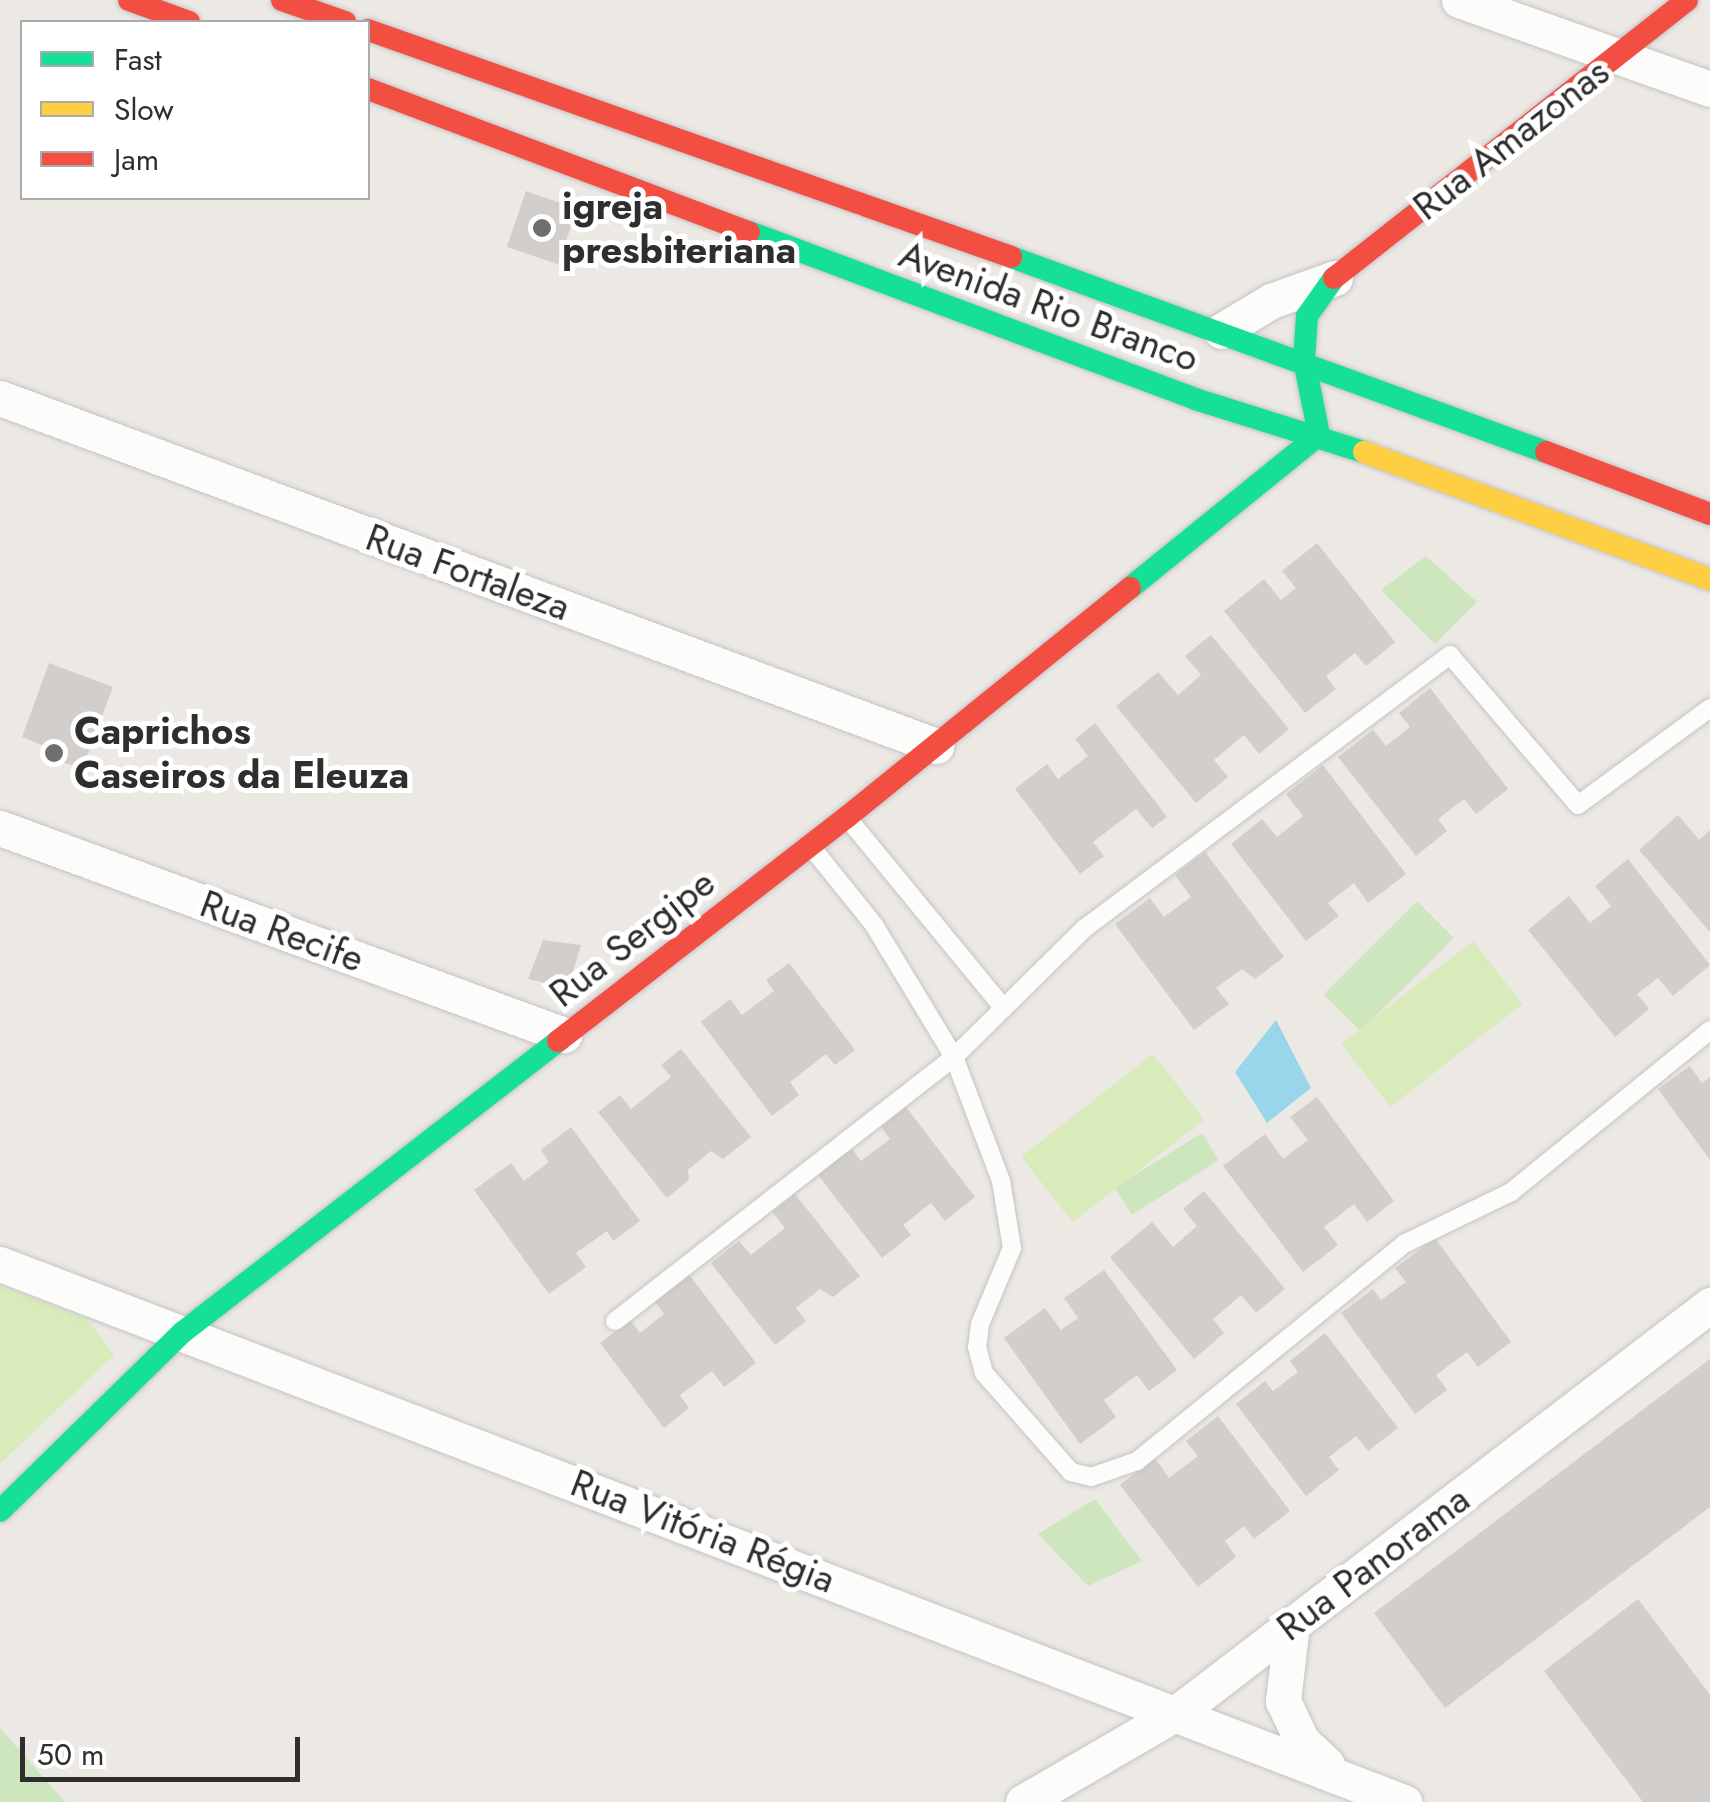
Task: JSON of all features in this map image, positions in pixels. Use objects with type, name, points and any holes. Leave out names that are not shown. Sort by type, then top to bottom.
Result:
[{"type":"street","points":[[129,0],[184,20]]},
{"type":"street","points":[[282,0],[339,20]]},
{"type":"street","points":[[1459,0],[1710,89]]},
{"type":"street","name":"Rua Amazonas","points":[[1319,435],[1304,360],[1306,316],[1336,277],[1687,0]]},
{"type":"street","name":"Avenida Rio Branco","points":[[370,31],[1304,360],[1710,514]]},
{"type":"street","name":"Avenida Rio Branco","points":[[370,90],[1195,399],[1319,435],[1710,579]]},
{"type":"street","name":"Rua Amazonas","points":[[1221,331],[1272,301],[1336,277]]},
{"type":"street","name":"Rua Fortaleza","points":[[0,398],[936,746]]},
{"type":"street","name":"Rua Sergipe","points":[[0,1510],[183,1332],[847,817],[1319,435]]},
{"type":"street","name":"Rua Recife","points":[[0,828],[564,1035]]},
{"type":"street","name":"Rua Vitória Régia","points":[[0,1264],[1178,1712],[1404,1802]]},
{"type":"street","name":"Rua Panorama","points":[[1024,1802],[1178,1712],[1710,1305]]},
{"type":"street","points":[[1292,1624],[1283,1701],[1302,1741],[1339,1775]]},
{"type":"lane","points":[[615,1320],[954,1057],[1085,928],[1450,656],[1578,805],[1710,708]]},
{"type":"lane","points":[[847,817],[1002,1006]]},
{"type":"lane","points":[[810,845],[874,924],[954,1057],[1001,1181],[1012,1248],[980,1324],[977,1347],[984,1373],[1071,1472],[1091,1477],[1137,1461],[1404,1244],[1511,1192],[1710,1030]]},
{"type":"green space","points":[[1426,556],[1477,602],[1435,644],[1381,590]]},
{"type":"green space","points":[[1417,901],[1454,938],[1360,1031],[1324,994]]},
{"type":"green space","points":[[1473,941],[1522,1004],[1391,1107],[1341,1044]]},
{"type":"green space","points":[[1153,1054],[1204,1119],[1073,1222],[1021,1157]]},
{"type":"green space","points":[[1202,1133],[1219,1160],[1132,1215],[1115,1188]]},
{"type":"green space","points":[[0,1286],[86,1318],[114,1355],[0,1464]]},
{"type":"green space","points":[[1095,1499],[1142,1561],[1088,1586],[1038,1534]]},
{"type":"green space","points":[[0,1728],[65,1802],[0,1802]]},
{"type":"water","points":[[1276,1020],[1311,1088],[1267,1123],[1235,1072]]},
{"type":"building","name":"igreja presbiteriana","points":[[526,191],[577,209],[558,264],[507,247]]},
{"type":"building","points":[[1317,543],[1395,642],[1366,666],[1355,653],[1326,676],[1336,689],[1305,713],[1224,611],[1264,579],[1281,600],[1296,588],[1282,571]]},
{"type":"building","points":[[1211,635],[1289,729],[1259,754],[1244,735],[1214,760],[1228,777],[1196,803],[1116,706],[1158,672],[1178,695],[1201,675],[1185,656]]},
{"type":"building","points":[[49,663],[113,687],[82,769],[62,762],[65,754],[22,737]]},
{"type":"building","points":[[1430,688],[1508,789],[1476,814],[1464,799],[1438,819],[1447,831],[1416,856],[1338,757],[1373,730],[1386,746],[1410,727],[1399,713]]},
{"type":"building","points":[[1095,723],[1167,817],[1152,828],[1136,809],[1093,842],[1104,856],[1080,874],[1015,789],[1047,764],[1058,779],[1088,756],[1075,739]]},
{"type":"building","points":[[1323,765],[1406,874],[1368,903],[1354,883],[1328,903],[1339,916],[1306,941],[1231,844],[1262,819],[1277,837],[1303,816],[1286,794]]},
{"type":"building","points":[[1678,815],[1699,840],[1710,830],[1710,932],[1639,850]]},
{"type":"building","points":[[1205,852],[1284,957],[1255,979],[1242,969],[1216,988],[1229,1004],[1194,1030],[1115,924],[1150,898],[1164,917],[1191,897],[1175,875]]},
{"type":"building","points":[[1628,859],[1710,965],[1673,996],[1658,978],[1637,994],[1649,1009],[1615,1037],[1528,930],[1569,896],[1590,923],[1611,906],[1595,886]]},
{"type":"building","points":[[543,940],[581,945],[568,988],[528,979]]},
{"type":"building","points":[[789,963],[855,1050],[835,1065],[826,1054],[790,1082],[799,1095],[772,1116],[701,1022],[730,999],[742,1015],[774,991],[766,980]]},
{"type":"building","points":[[681,1049],[751,1137],[723,1159],[711,1151],[688,1170],[689,1180],[667,1198],[598,1112],[620,1095],[631,1109],[671,1077],[661,1065]]},
{"type":"building","points":[[1690,1066],[1702,1083],[1710,1077],[1710,1160],[1658,1089]]},
{"type":"building","points":[[1317,1097],[1394,1201],[1367,1222],[1354,1204],[1324,1227],[1338,1245],[1303,1272],[1223,1166],[1265,1134],[1283,1159],[1308,1140],[1290,1117]]},
{"type":"building","points":[[906,1107],[975,1197],[945,1221],[931,1203],[903,1225],[911,1235],[882,1258],[818,1175],[851,1148],[861,1161],[890,1139],[881,1127]]},
{"type":"building","points":[[571,1127],[640,1221],[613,1241],[607,1231],[576,1253],[586,1267],[549,1294],[474,1190],[511,1163],[524,1181],[549,1162],[541,1150]]},
{"type":"building","points":[[1204,1191],[1285,1289],[1256,1313],[1241,1295],[1213,1319],[1224,1333],[1194,1359],[1110,1257],[1152,1222],[1173,1247],[1197,1226],[1183,1209]]},
{"type":"building","points":[[795,1194],[860,1276],[833,1297],[820,1289],[796,1308],[806,1321],[775,1345],[711,1263],[739,1241],[751,1255],[785,1228],[772,1212]]},
{"type":"building","points":[[1435,1238],[1511,1342],[1478,1367],[1467,1352],[1436,1375],[1447,1390],[1415,1414],[1341,1313],[1373,1289],[1381,1300],[1406,1282],[1395,1268]]},
{"type":"building","points":[[1104,1270],[1177,1370],[1149,1391],[1137,1375],[1104,1400],[1116,1417],[1080,1444],[1004,1338],[1045,1308],[1061,1330],[1078,1318],[1064,1298]]},
{"type":"building","points":[[688,1273],[756,1363],[724,1387],[712,1371],[680,1395],[689,1408],[664,1428],[600,1343],[630,1320],[640,1333],[664,1314],[654,1300]]},
{"type":"building","points":[[1325,1333],[1398,1428],[1368,1451],[1356,1436],[1329,1457],[1339,1470],[1306,1496],[1236,1404],[1265,1381],[1273,1391],[1298,1372],[1290,1361]]},
{"type":"building","points":[[1710,1359],[1710,1507],[1445,1708],[1374,1613]]},
{"type":"building","points":[[1218,1416],[1290,1511],[1254,1539],[1244,1526],[1225,1541],[1236,1557],[1198,1587],[1120,1485],[1155,1458],[1169,1478],[1198,1456],[1186,1441]]},
{"type":"building","points":[[1638,1599],[1710,1695],[1710,1802],[1643,1802],[1544,1671]]},
{"type":"traffic: fast","points":[[749,232],[1195,399],[1364,452]]},
{"type":"traffic: fast","points":[[1011,257],[1546,452]]},
{"type":"traffic: fast","points":[[1130,588],[1319,435],[1304,360],[1307,316],[1334,278]]},
{"type":"traffic: fast","points":[[0,1511],[183,1332],[558,1041]]},
{"type":"traffic: slow","points":[[1364,452],[1710,579]]},
{"type":"traffic: jam","points":[[129,0],[184,20]]},
{"type":"traffic: jam","points":[[282,0],[339,20]]},
{"type":"traffic: jam","points":[[1334,278],[1687,0]]},
{"type":"traffic: jam","points":[[370,31],[1011,257]]},
{"type":"traffic: jam","points":[[370,90],[749,232]]},
{"type":"traffic: jam","points":[[1546,452],[1710,514]]},
{"type":"traffic: jam","points":[[558,1041],[847,817],[1130,588]]},
{"type":"place","name":"igreja presbiteriana","points":[[542,228]]},
{"type":"place","name":"Caprichos Caseiros da Eleuza","points":[[54,753]]}]
